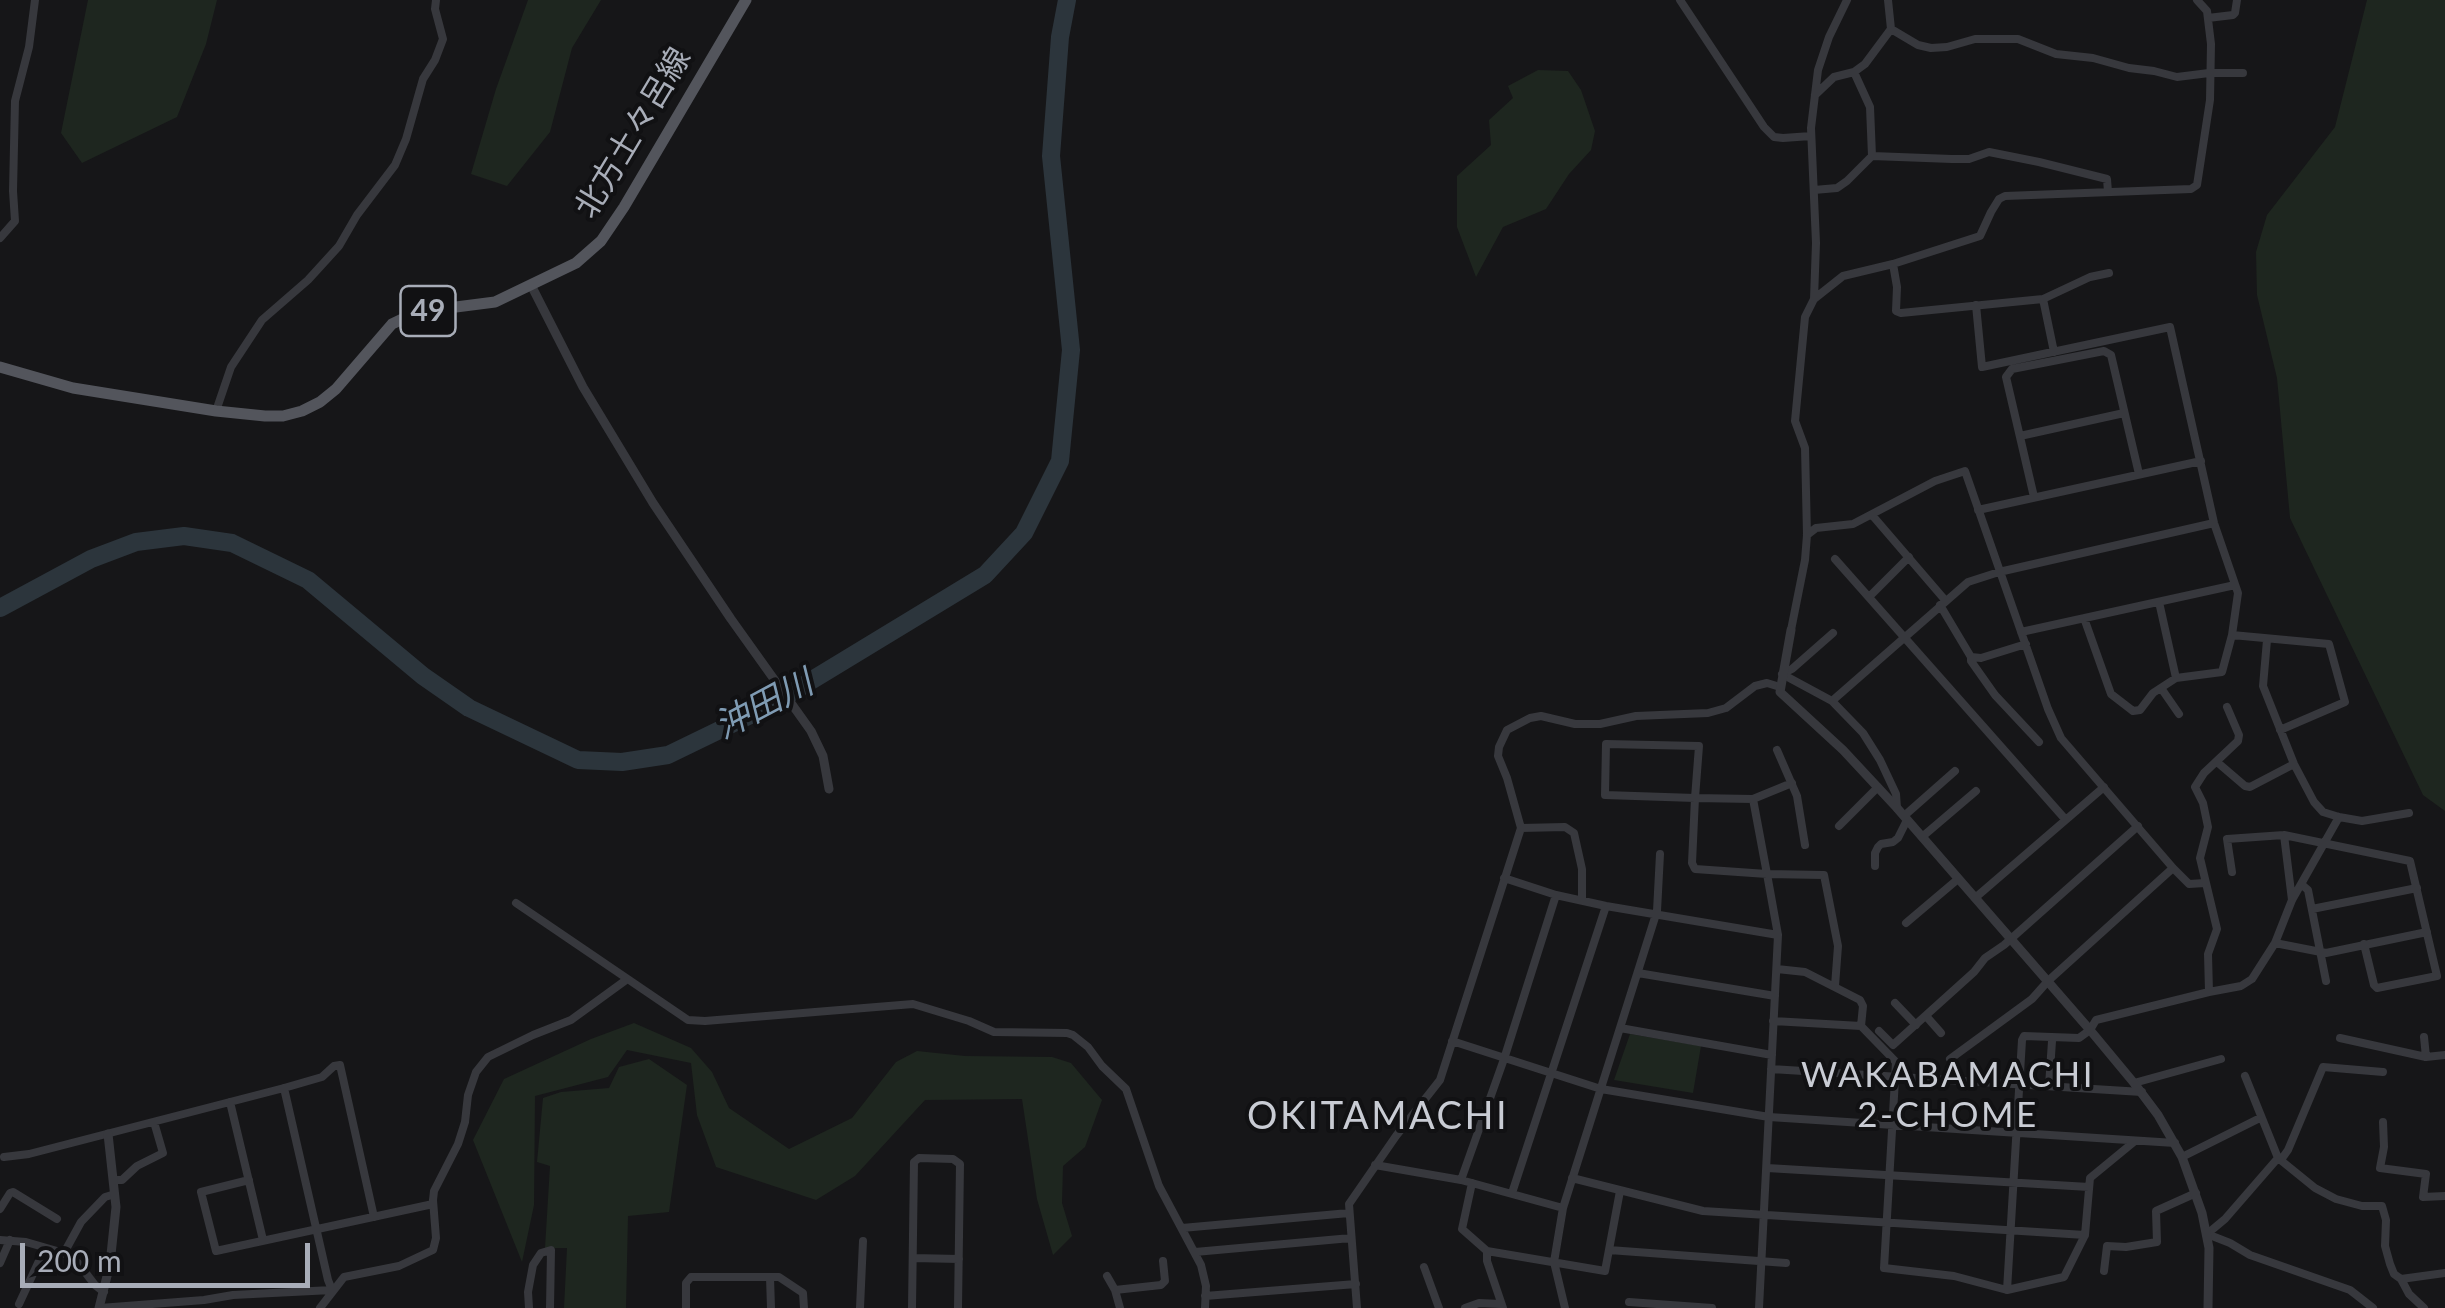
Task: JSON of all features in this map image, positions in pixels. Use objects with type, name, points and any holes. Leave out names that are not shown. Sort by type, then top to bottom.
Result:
[{"type":"main road","name":"北方土々呂線","points":[[0,367],[74,388],[216,411],[265,416],[302,411],[336,388],[392,324],[417,312],[495,302],[576,263],[601,241],[746,0]]},
{"type":"street","points":[[0,238],[15,220],[15,101],[29,47],[35,0]]},
{"type":"street","points":[[216,411],[231,367],[262,320],[308,280],[339,246],[395,165],[423,78],[443,39],[436,0]]},
{"type":"street","points":[[1680,0],[1764,127],[1783,138],[1811,136]]},
{"type":"street","points":[[1814,300],[1816,243],[1811,136],[1815,94],[1829,37],[1847,0]]},
{"type":"street","points":[[1815,94],[1834,77],[1854,72],[1865,64],[1891,29],[1888,0]]},
{"type":"street","points":[[2196,0],[2207,11],[2208,18],[2210,100],[2196,185],[2191,189],[2005,196],[1999,199],[1980,236],[1843,276],[1814,300],[1806,316],[1796,421],[1806,448],[1805,560],[1780,692],[1878,787],[2142,1092],[2175,1143],[2196,1193],[2207,1234],[2208,1308]]},
{"type":"street","points":[[2208,18],[2233,16],[2237,0]]},
{"type":"street","points":[[1891,29],[1918,46],[1931,48],[1974,39],[2018,39],[2056,54],[2177,77],[2243,73]]},
{"type":"street","points":[[1854,72],[1870,107],[1872,156]]},
{"type":"street","points":[[1814,190],[1837,188],[1872,156],[1952,160],[1988,152],[2107,179],[2108,192]]},
{"type":"street","points":[[1893,264],[1896,310],[1901,313],[2043,299],[2109,273]]},
{"type":"street","points":[[531,285],[583,387],[654,503],[809,727],[822,756],[829,790]]},
{"type":"street","points":[[2043,299],[2054,352]]},
{"type":"street","points":[[1976,305],[1982,367],[2170,327],[2214,523],[2239,601],[2222,672],[2176,678],[2153,693],[2140,710],[2132,711],[2111,694],[2084,618]]},
{"type":"street","points":[[2034,497],[2006,376],[2012,369],[2104,350],[2111,355],[2138,474]]},
{"type":"street","points":[[2020,436],[2124,413]]},
{"type":"street","points":[[1978,510],[2201,461]]},
{"type":"street","points":[[1807,534],[1816,528],[1853,524],[1935,481],[1965,471],[2061,738],[2189,884],[2205,883]]},
{"type":"street","points":[[1872,515],[1943,602],[1971,661],[1995,695],[2038,742]]},
{"type":"street","points":[[1832,701],[1968,582],[2214,523]]},
{"type":"street","points":[[1869,597],[1909,557]]},
{"type":"street","points":[[1835,559],[2065,819]]},
{"type":"street","points":[[2021,632],[2236,585]]},
{"type":"street","points":[[2159,602],[2176,678]]},
{"type":"street","points":[[1782,674],[1833,634]]},
{"type":"street","points":[[2232,635],[2329,644],[2345,702],[2280,730]]},
{"type":"street","points":[[2267,640],[2263,686],[2294,764],[2314,802],[2323,812],[2362,820],[2409,813]]},
{"type":"street","points":[[1971,657],[1981,658],[2026,644]]},
{"type":"street","points":[[1782,674],[1832,701],[1863,733],[1880,760],[1903,815],[1898,838],[1881,844],[1875,852],[1875,866]]},
{"type":"street","points":[[1358,1308],[1349,1204],[1440,1080],[1521,828],[1498,756],[1507,730],[1542,716],[1575,724],[1600,724],[1636,716],[1708,713],[1726,708],[1755,686],[1768,683],[1780,687]]},
{"type":"street","points":[[2161,688],[2179,714]]},
{"type":"street","points":[[2209,992],[2208,954],[2216,928],[2200,858],[2208,826],[2204,804],[2195,787],[2238,741],[2227,707]]},
{"type":"street","points":[[1792,783],[1753,799],[1696,798],[1605,794],[1606,744],[1698,746],[1696,798],[1692,864],[1696,869],[1824,875],[1838,946],[1835,986]]},
{"type":"street","points":[[1777,750],[1797,796],[1805,845]]},
{"type":"street","points":[[2217,762],[2250,787],[2294,764]]},
{"type":"street","points":[[1903,815],[1955,771]]},
{"type":"street","points":[[1975,898],[2104,786]]},
{"type":"street","points":[[1840,826],[1878,787]]},
{"type":"street","points":[[1922,837],[1976,791]]},
{"type":"street","points":[[1753,799],[1778,935],[1759,1308]]},
{"type":"street","points":[[2007,1290],[2024,1036],[2079,1038],[2096,1020],[2240,986],[2252,979],[2275,943],[2292,900],[2339,817]]},
{"type":"street","points":[[1879,1032],[1894,1046],[1978,964],[2138,826]]},
{"type":"street","points":[[1521,828],[1566,827],[1574,833],[1582,869],[1582,900]]},
{"type":"street","points":[[2284,835],[2292,900]]},
{"type":"street","points":[[2232,872],[2227,839],[2284,835],[2410,862],[2437,976],[2377,988],[2364,944]]},
{"type":"street","points":[[1565,1308],[1554,1262],[1563,1208],[1656,916],[1660,854]]},
{"type":"street","points":[[1950,1060],[2032,999],[2174,868]]},
{"type":"street","points":[[1504,878],[1606,906],[1778,935]]},
{"type":"street","points":[[1906,923],[1958,879]]},
{"type":"street","points":[[2302,884],[2308,890],[2326,981]]},
{"type":"street","points":[[2312,908],[2417,888]]},
{"type":"street","points":[[1461,1180],[1556,895]]},
{"type":"street","points":[[516,902],[626,980],[678,1014],[696,1021],[913,1004],[994,1032],[1073,1035],[1126,1089],[1170,1210],[1196,1252],[1206,1286],[1205,1308]]},
{"type":"street","points":[[1512,1193],[1606,906]]},
{"type":"street","points":[[2275,943],[2326,953],[2427,932]]},
{"type":"street","points":[[1777,970],[1805,972],[1860,1000],[1864,1006],[1861,1026]]},
{"type":"street","points":[[1638,973],[1775,996]]},
{"type":"street","points":[[320,1308],[344,1277],[399,1266],[433,1250],[434,1191],[458,1144],[476,1072],[488,1057],[572,1020],[626,980]]},
{"type":"street","points":[[1895,1003],[1916,1026]]},
{"type":"street","points":[[1926,1016],[1941,1034]]},
{"type":"street","points":[[1774,1021],[1861,1026],[1896,1062],[1884,1268],[1954,1276],[2007,1290],[2064,1278],[2085,1236],[2090,1178],[2136,1140]]},
{"type":"street","points":[[1620,1028],[1772,1054]]},
{"type":"street","points":[[2424,1036],[2426,1057]]},
{"type":"street","points":[[2340,1038],[2426,1057],[2445,1055]]},
{"type":"street","points":[[1452,1042],[1601,1089],[1768,1117],[2175,1143]]},
{"type":"street","points":[[2049,1086],[2052,1042]]},
{"type":"street","points":[[2134,1082],[2221,1060]]},
{"type":"street","points":[[4,1156],[29,1154],[284,1088],[322,1076],[340,1065],[374,1217]]},
{"type":"street","points":[[2207,1234],[2288,1150],[2323,1067],[2383,1072]]},
{"type":"street","points":[[1771,1069],[2142,1092]]},
{"type":"street","points":[[2245,1076],[2278,1158],[2315,1188],[2336,1198],[2362,1206],[2382,1206],[2385,1246],[2394,1274],[2424,1308]]},
{"type":"street","points":[[284,1088],[332,1290]]},
{"type":"street","points":[[230,1102],[263,1240]]},
{"type":"street","points":[[2182,1157],[2260,1118]]},
{"type":"street","points":[[114,1180],[122,1180],[137,1166],[163,1153],[154,1122]]},
{"type":"street","points":[[2383,1122],[2380,1168],[2426,1174],[2423,1196],[2445,1196]]},
{"type":"street","points":[[108,1134],[116,1194],[114,1236],[100,1308],[332,1290]]},
{"type":"street","points":[[912,1308],[914,1162],[919,1158],[953,1159],[960,1164],[958,1308]]},
{"type":"street","points":[[1374,1165],[1461,1180],[1563,1208]]},
{"type":"street","points":[[1767,1168],[2089,1187]]},
{"type":"street","points":[[1572,1178],[1702,1211],[2085,1236]]},
{"type":"street","points":[[248,1180],[201,1192],[216,1251],[433,1204]]},
{"type":"street","points":[[1472,1183],[1462,1229],[1487,1251],[1605,1271],[1620,1191]]},
{"type":"street","points":[[0,1209],[10,1192],[14,1192],[57,1218]]},
{"type":"street","points":[[2104,1270],[2107,1246],[2158,1242],[2156,1211],[2196,1193]]},
{"type":"street","points":[[64,1253],[81,1222],[104,1197],[116,1194]]},
{"type":"street","points":[[1182,1228],[1350,1213]]},
{"type":"street","points":[[2207,1234],[2250,1255],[2350,1290],[2373,1308]]},
{"type":"street","points":[[1196,1252],[1352,1238]]},
{"type":"street","points":[[0,1263],[5,1240],[64,1253],[104,1292]]},
{"type":"street","points":[[860,1308],[863,1241]]},
{"type":"street","points":[[19,1304],[44,1248]]},
{"type":"street","points":[[529,1308],[532,1264],[541,1253],[551,1250],[550,1308]]},
{"type":"street","points":[[1609,1250],[1786,1263]]},
{"type":"street","points":[[1464,1308],[1479,1303],[1502,1306],[1487,1251]]},
{"type":"street","points":[[913,1258],[958,1259]]},
{"type":"street","points":[[1116,1290],[1162,1285],[1163,1261]]},
{"type":"street","points":[[1424,1267],[1439,1308]]},
{"type":"street","points":[[2400,1279],[2445,1273]]},
{"type":"street","points":[[1106,1276],[1116,1290],[1120,1308]]},
{"type":"street","points":[[686,1308],[686,1283],[691,1277],[779,1277],[802,1293],[804,1308]]},
{"type":"street","points":[[770,1277],[771,1308]]},
{"type":"street","points":[[1205,1296],[1356,1284]]},
{"type":"street","points":[[229,1308],[233,1296]]},
{"type":"street","points":[[1629,1302],[1712,1308]]},
{"type":"shaded area","points":[[88,0],[217,0],[206,44],[177,117],[82,163],[61,133]]},
{"type":"shaded area","points":[[528,0],[601,0],[572,48],[550,132],[507,186],[471,174]]},
{"type":"shaded area","points":[[2367,0],[2445,0],[2445,811],[2423,795],[2290,518],[2277,378],[2257,295],[2256,252],[2267,215],[2335,127]]},
{"type":"shaded area","points":[[1538,70],[1568,71],[1581,90],[1595,131],[1591,150],[1546,209],[1503,227],[1476,277],[1457,227],[1457,176],[1491,145],[1489,120],[1513,98],[1508,86]]},
{"type":"shaded area","points":[[634,1023],[691,1048],[712,1072],[729,1108],[789,1149],[852,1118],[896,1062],[917,1051],[1052,1057],[1071,1063],[1102,1100],[1085,1147],[1063,1166],[1062,1203],[1072,1236],[1053,1255],[1037,1199],[1022,1099],[925,1100],[855,1176],[816,1200],[716,1167],[697,1115],[691,1063],[627,1050],[608,1077],[535,1096],[534,1205],[522,1262],[473,1140],[504,1079]]},
{"type":"shaded area","points":[[1630,1034],[1701,1046],[1693,1093],[1614,1080]]},
{"type":"shaded area","points":[[649,1059],[687,1085],[669,1212],[628,1216],[626,1308],[564,1308],[567,1248],[545,1248],[550,1166],[537,1162],[543,1098],[561,1092],[609,1088],[619,1067]]},
{"type":"waterway","name":"沖田川","points":[[0,608],[91,559],[136,542],[184,536],[232,543],[308,580],[423,676],[469,708],[578,760],[622,762],[668,755],[771,705],[985,575],[1024,533],[1060,461],[1071,350],[1051,156],[1060,37],[1067,0]]},
{"type":"district","name":"WAKABAMACHI 2-CHOME","points":[[1948,1096]]},
{"type":"district","name":"OKITAMACHI","points":[[1378,1117]]}]
